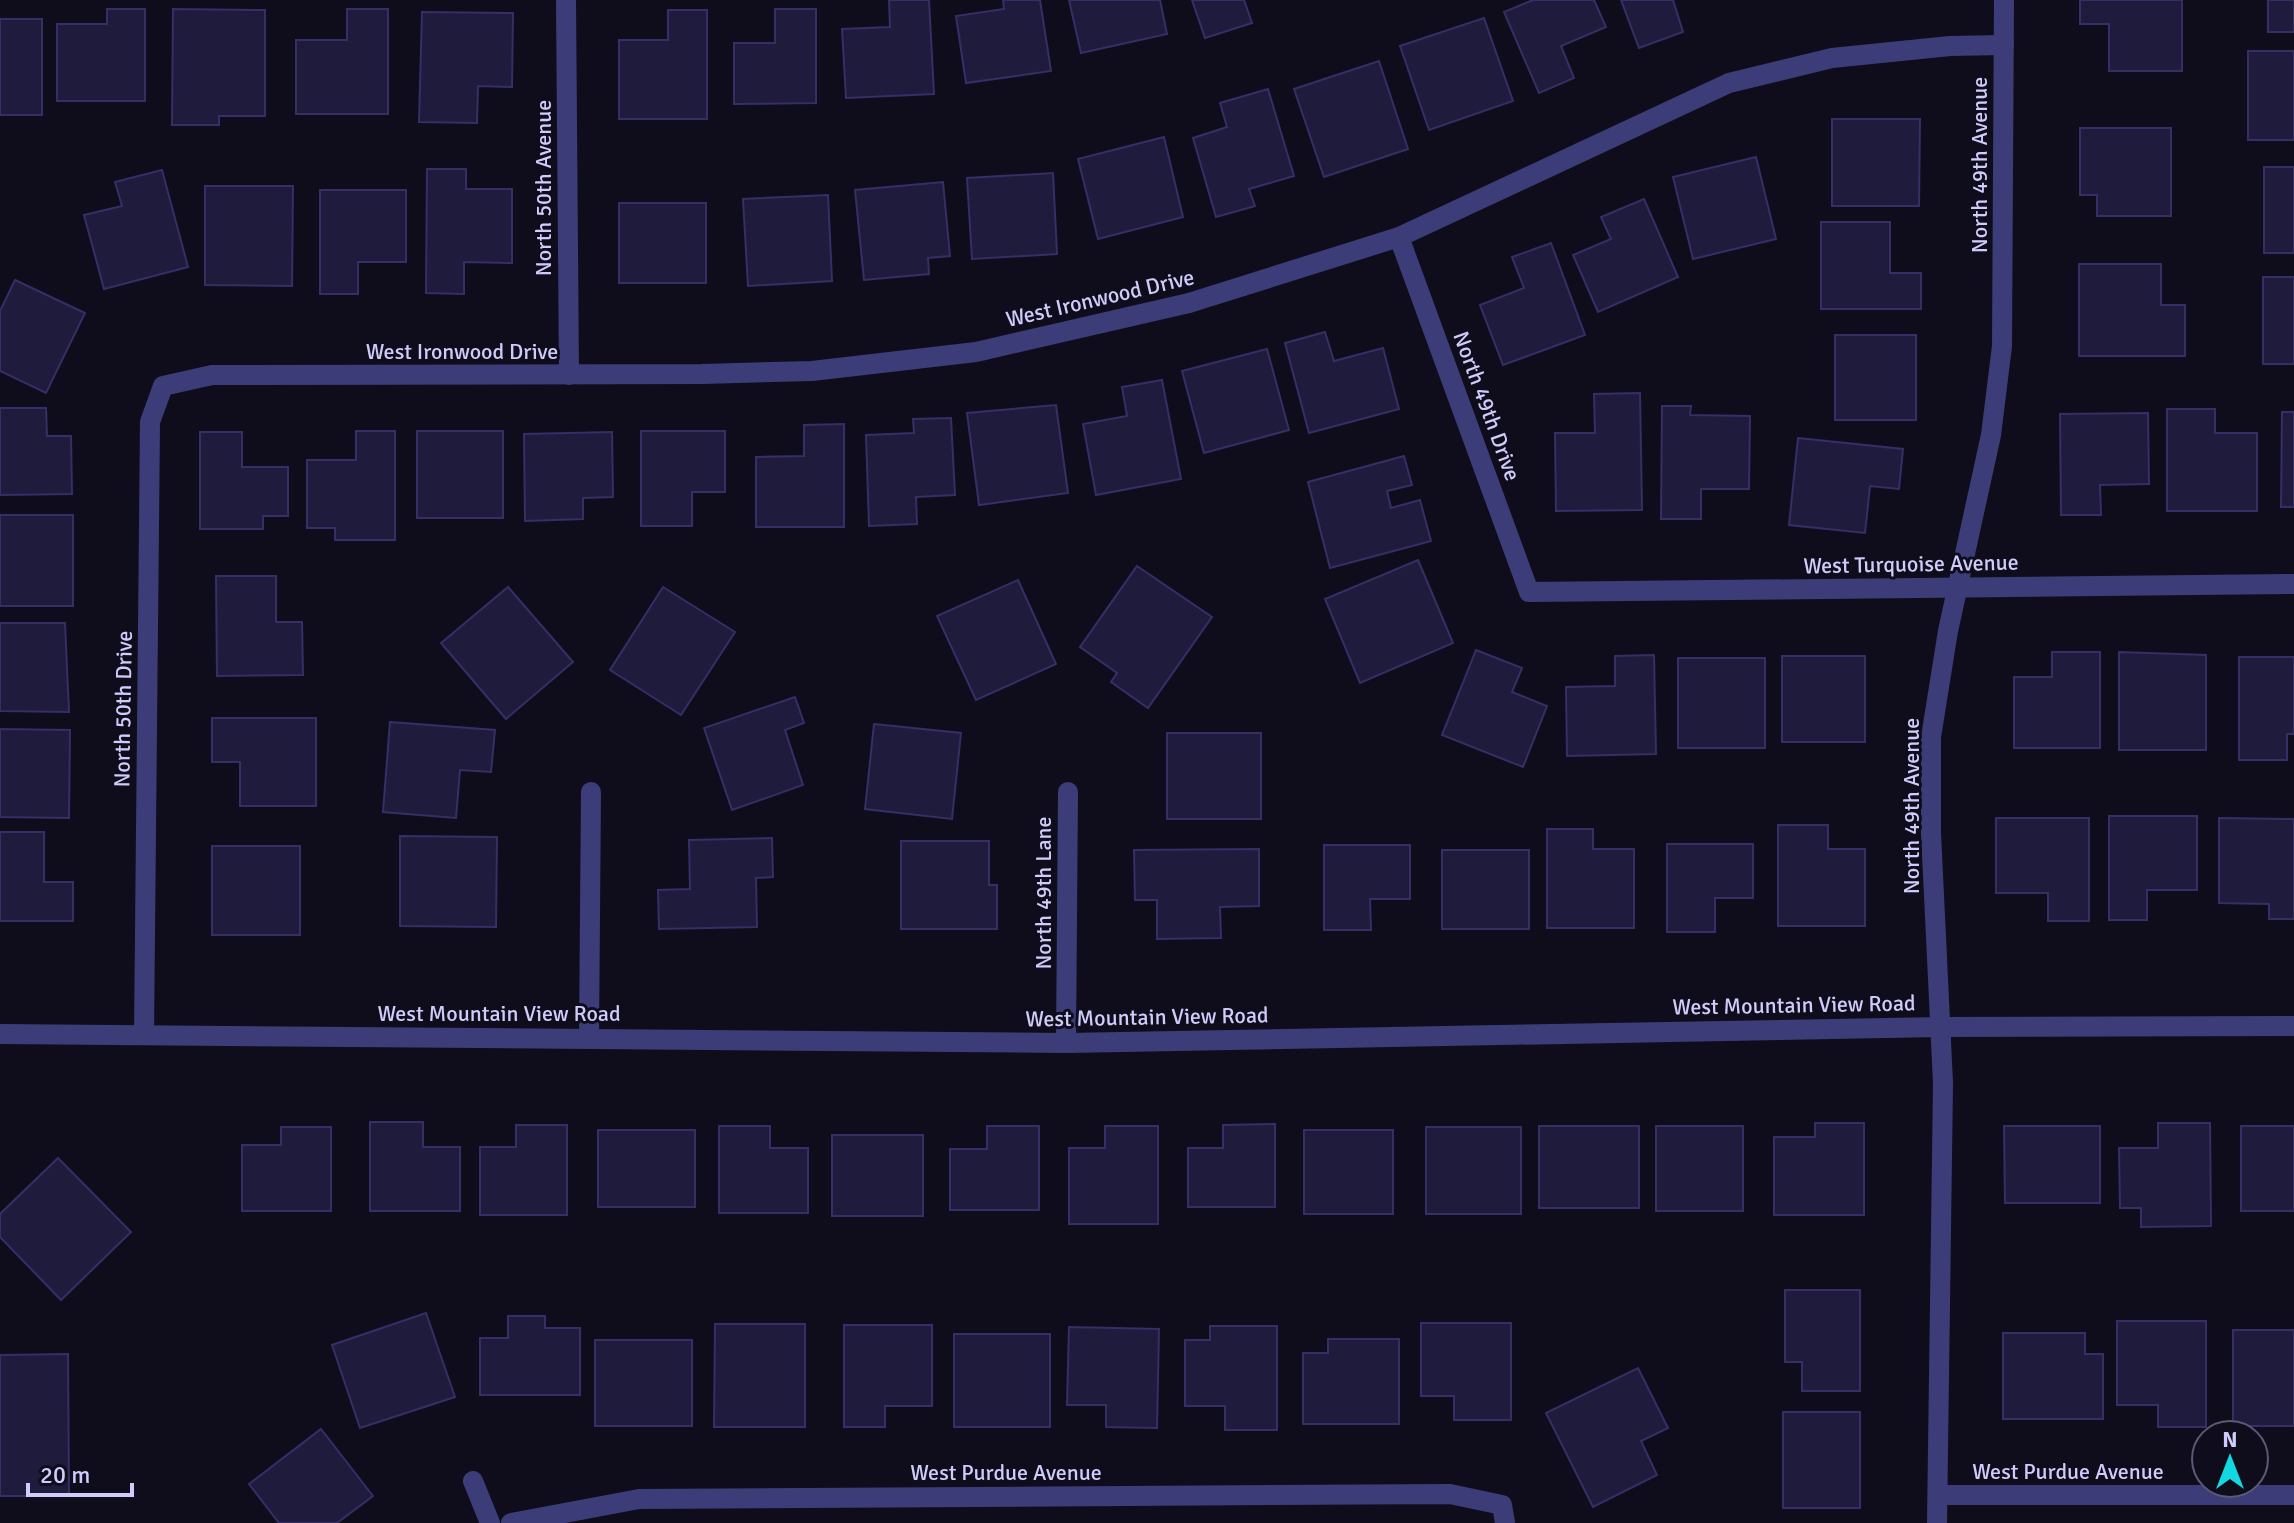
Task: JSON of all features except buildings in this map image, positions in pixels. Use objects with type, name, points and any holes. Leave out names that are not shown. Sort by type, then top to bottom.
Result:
[{"type":"street","name":"North 50th Avenue","points":[[566,0],[569,375]]},
{"type":"street","name":"North 49th Avenue","points":[[1937,1523],[1943,1083],[1931,833],[1931,737],[1958,588],[1991,435],[2002,346],[2004,0]]},
{"type":"street","name":"West Ironwood Drive","points":[[163,386],[212,375],[812,371],[976,352],[1189,303],[1399,237],[1729,83],[1832,58],[1950,46],[2004,45]]},
{"type":"street","name":"North 49th Drive","points":[[1399,237],[1529,592]]},
{"type":"street","name":"North 50th Drive","points":[[144,1035],[150,422],[163,386]]},
{"type":"street","name":"West Turquoise Avenue","points":[[1529,592],[2294,584]]},
{"type":"street","points":[[589,1037],[591,792]]},
{"type":"street","name":"North 49th Lane","points":[[1066,1043],[1068,792]]},
{"type":"street","name":"West Mountain View Road","points":[[0,1034],[1066,1043],[1941,1027],[2294,1026]]},
{"type":"street","points":[[473,1481],[490,1523]]},
{"type":"street","name":"West Purdue Avenue","points":[[511,1523],[639,1499],[714,1497],[1450,1494],[1504,1514]]},
{"type":"street","name":"West Purdue Avenue","points":[[1938,1495],[2294,1495]]}]
